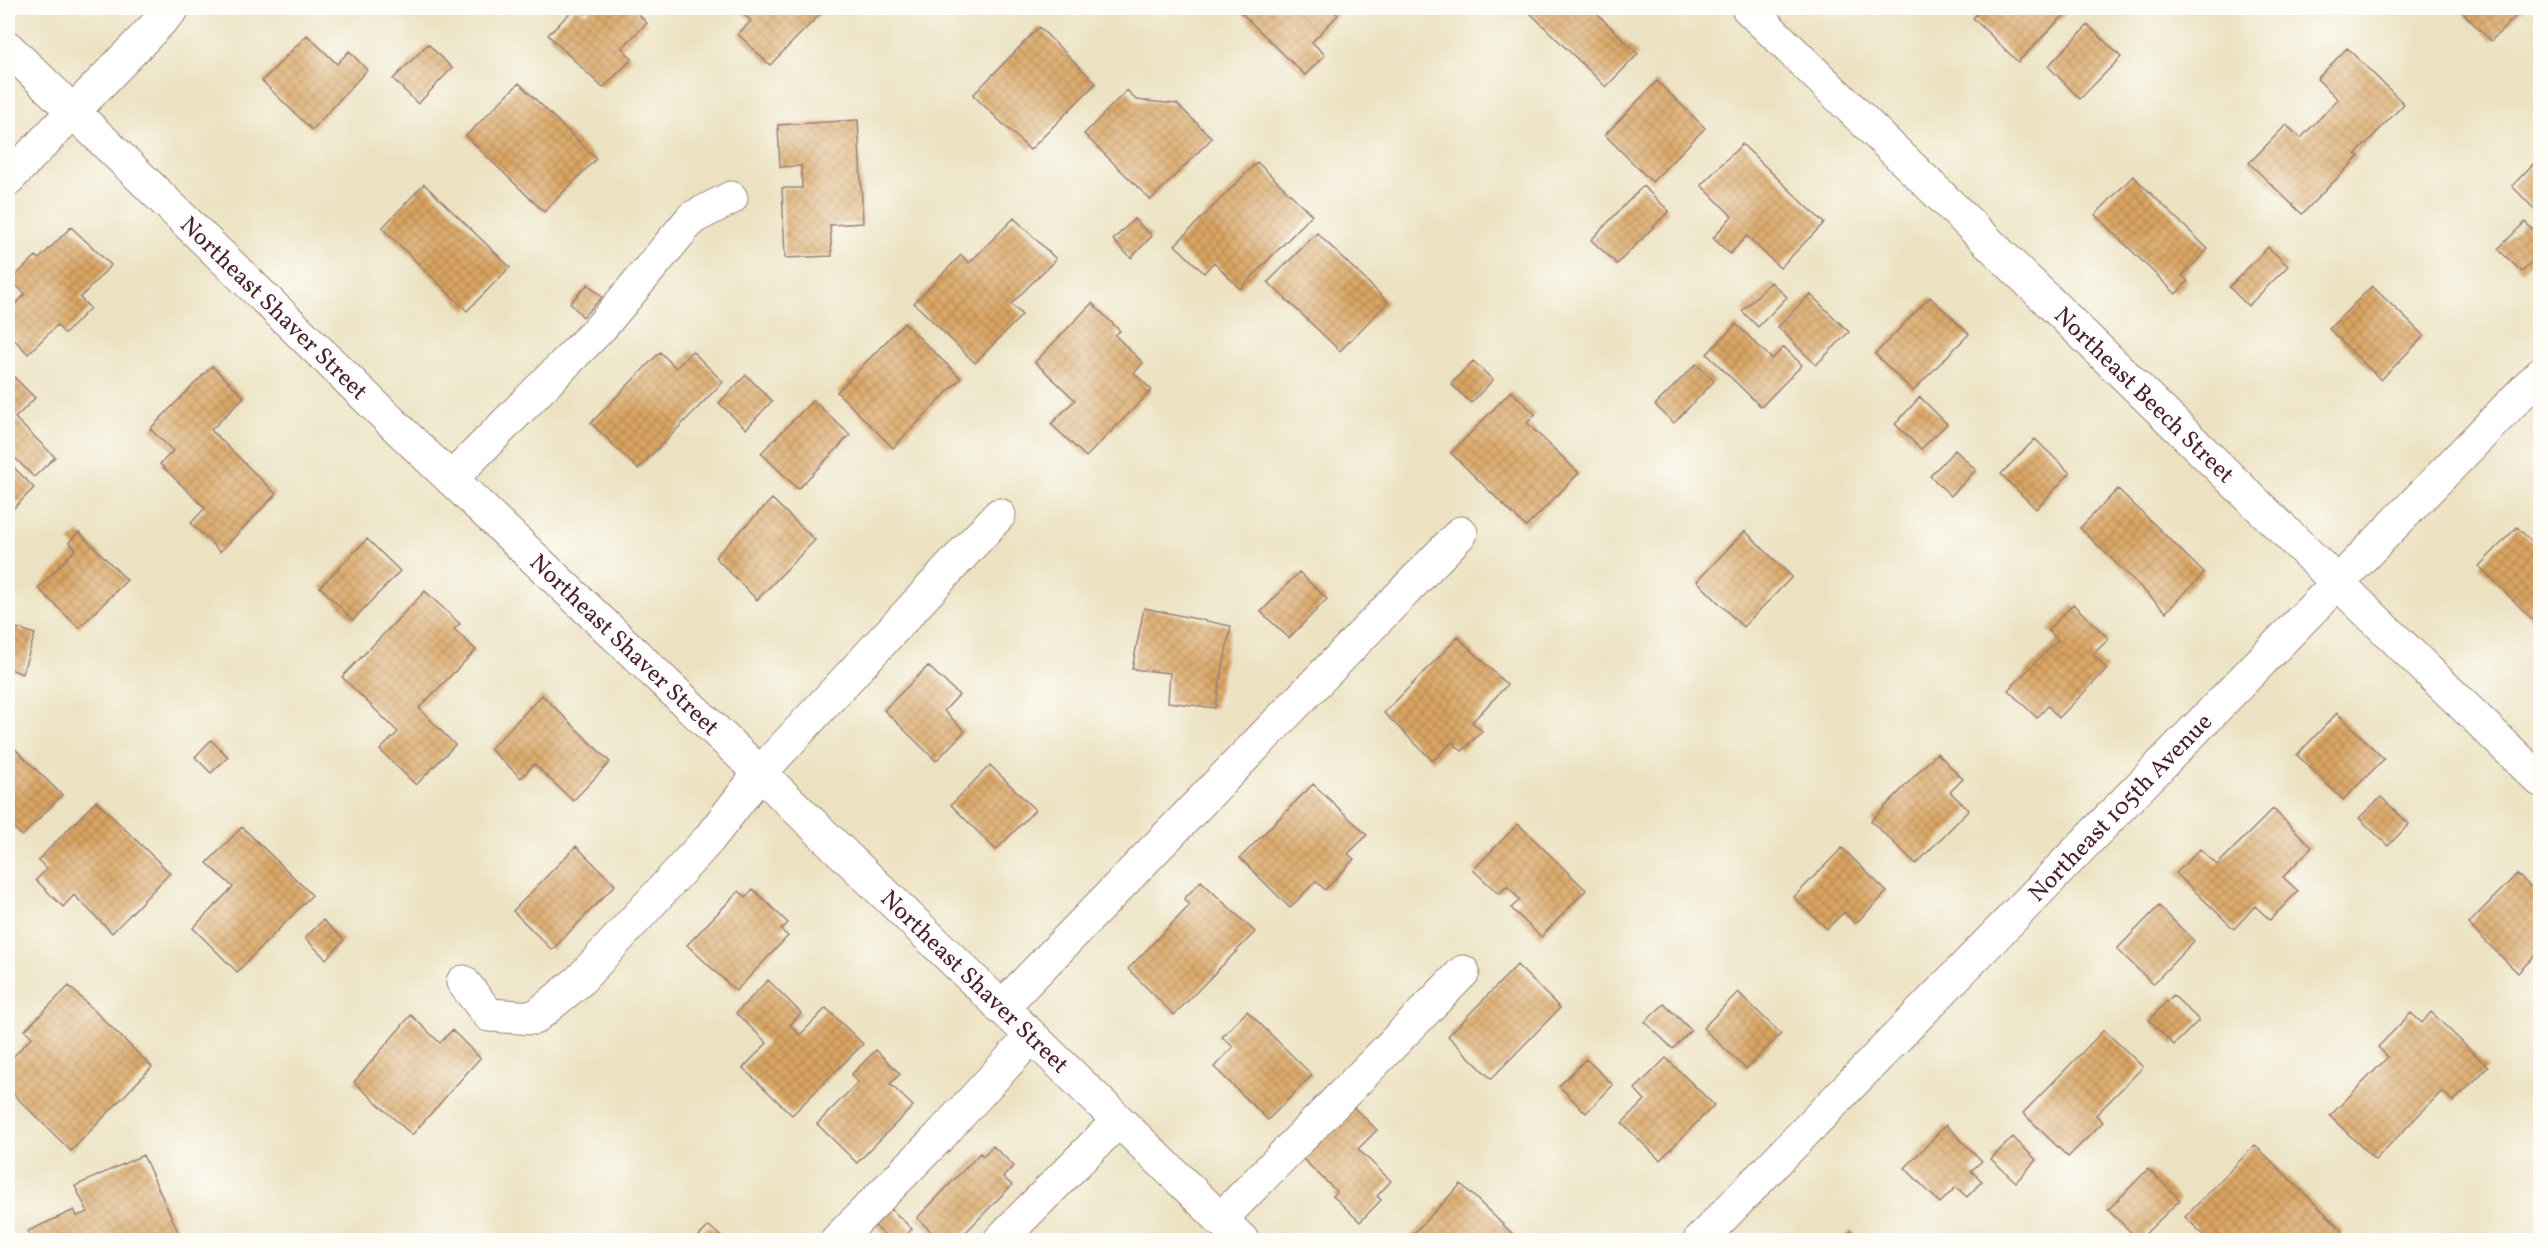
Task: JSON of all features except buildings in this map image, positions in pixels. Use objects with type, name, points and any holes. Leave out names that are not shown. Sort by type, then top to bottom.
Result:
[{"type":"street","points":[[8,179],[173,8]]},
{"type":"street","name":"Northeast Beech Street","points":[[1748,8],[2004,255],[2337,584],[2541,780]]},
{"type":"street","name":"Northeast Shaver Street","points":[[8,48],[451,479],[760,773],[1231,1230]]},
{"type":"street","points":[[451,479],[601,327],[692,218],[731,198]]},
{"type":"street","name":"Northeast 105th Avenue","points":[[1700,1240],[2541,374]]},
{"type":"street","points":[[463,982],[489,1015],[534,1018],[579,981],[709,840],[760,773],[999,515]]},
{"type":"street","points":[[1001,1008],[1461,533]]},
{"type":"street","points":[[1231,1230],[1463,972]]},
{"type":"street","points":[[837,1240],[939,1137],[1031,1037]]},
{"type":"street","points":[[1000,1240],[1118,1121]]}]
